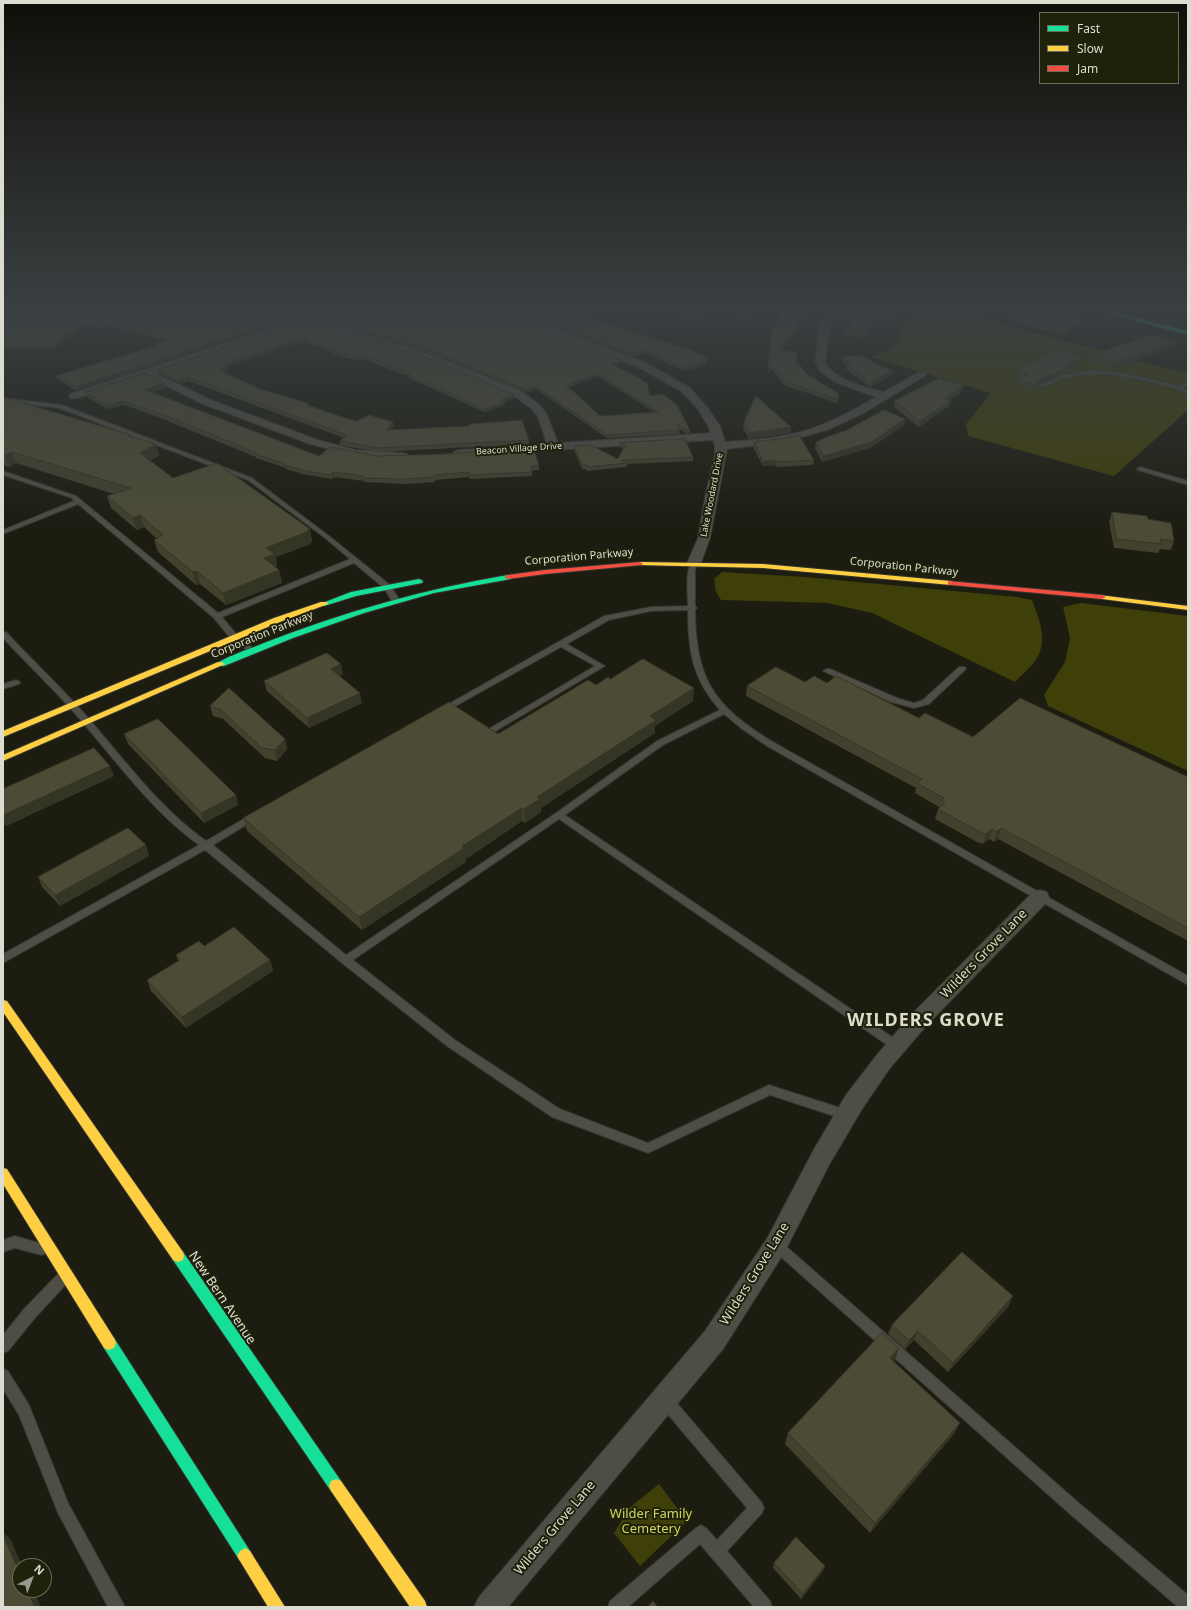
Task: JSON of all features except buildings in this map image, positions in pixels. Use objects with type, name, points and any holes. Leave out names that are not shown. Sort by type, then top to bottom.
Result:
[{"type":"main road","points":[[687,551],[703,552]]},
{"type":"main road","name":"Corporation Parkway","points":[[3,758],[251,651],[320,624],[396,601],[468,584],[545,572],[623,564],[694,564],[783,567],[1106,598],[1188,608]]},
{"type":"main road","name":"Corporation Parkway","points":[[3,734],[234,637],[330,601],[354,594],[427,580]]},
{"type":"main road","name":"New Bern Avenue","points":[[3,1004],[192,1276],[418,1607]]},
{"type":"main road","points":[[3,1173],[51,1252],[275,1606]]},
{"type":"street","points":[[74,396],[110,384]]},
{"type":"street","points":[[171,384],[207,402],[332,448],[378,456],[414,456]]},
{"type":"street","points":[[496,384],[517,393],[536,407],[543,416],[553,446]]},
{"type":"street","name":"Lake Woodard Drive","points":[[676,384],[684,389],[702,407],[714,426],[719,441],[721,454],[711,497],[703,552],[694,564]]},
{"type":"street","points":[[851,384],[884,396]]},
{"type":"street","name":"Beacon Village Drive","points":[[444,454],[553,446],[719,441],[774,441],[810,433],[835,423],[905,384]]},
{"type":"street","name":"Wilders Grove Lane","points":[[489,1607],[714,1340],[776,1245],[821,1158],[846,1115],[883,1062],[919,1020],[1040,896]]},
{"type":"lane","points":[[1042,386],[1046,384]]},
{"type":"lane","points":[[1165,384],[1180,388],[1188,393]]},
{"type":"lane","points":[[1180,388],[1188,384]]},
{"type":"lane","points":[[3,400],[60,406],[250,479],[322,533],[387,587],[396,601]]},
{"type":"lane","points":[[1140,469],[1188,482]]},
{"type":"lane","points":[[3,473],[67,494],[79,501],[217,616],[234,637],[251,651]]},
{"type":"lane","points":[[3,532],[79,501]]},
{"type":"lane","points":[[217,616],[354,560]]},
{"type":"lane","points":[[694,564],[692,571],[694,654],[699,672],[711,694],[740,724],[770,744],[1188,981]]},
{"type":"lane","points":[[431,717],[607,618],[651,609],[692,608]]},
{"type":"lane","points":[[3,634],[87,722],[136,779],[186,831],[206,845],[450,1043],[556,1114],[648,1148],[769,1090],[846,1115]]},
{"type":"lane","points":[[486,733],[601,666],[562,644]]},
{"type":"lane","points":[[827,671],[894,700],[914,706],[926,702],[962,669]]},
{"type":"lane","points":[[3,687],[16,682]]},
{"type":"lane","points":[[346,960],[558,815],[660,743],[726,710]]},
{"type":"lane","points":[[3,959],[259,814]]},
{"type":"lane","points":[[558,815],[897,1046]]},
{"type":"lane","points":[[3,1246],[15,1242],[51,1252]]},
{"type":"lane","points":[[776,1245],[1069,1504],[1188,1605]]},
{"type":"lane","points":[[3,1346],[29,1314],[66,1275]]},
{"type":"lane","points":[[3,1376],[24,1410],[63,1508],[117,1607]]},
{"type":"lane","points":[[664,1399],[757,1508],[717,1551]]},
{"type":"lane","points":[[616,1607],[701,1533],[764,1607]]},
{"type":"green space","points":[[961,384],[1188,384],[1188,410],[1114,476],[968,436],[966,424],[991,393]]},
{"type":"green space","points":[[722,572],[805,577],[1017,597],[1032,600],[1041,629],[1042,644],[1037,658],[1015,682],[872,613],[827,603],[721,600],[716,592],[714,579]]},
{"type":"green space","points":[[1081,603],[1188,616],[1188,771],[1048,706],[1044,695],[1065,662],[1070,638],[1063,607]]},
{"type":"green space","name":"Wilder Family Cemetery","points":[[659,1484],[687,1521],[640,1566],[614,1533],[629,1508]]},
{"type":"traffic: fast","points":[[221,664],[326,623],[398,600],[471,583],[508,577]]},
{"type":"traffic: fast","points":[[324,604],[354,594],[419,581]]},
{"type":"traffic: fast","points":[[178,1256],[336,1486]]},
{"type":"traffic: fast","points":[[109,1343],[245,1556]]},
{"type":"traffic: slow","points":[[640,564],[763,566],[951,583]]},
{"type":"traffic: slow","points":[[1102,597],[1188,608]]},
{"type":"traffic: slow","points":[[3,734],[277,620],[324,604]]},
{"type":"traffic: slow","points":[[3,758],[221,664]]},
{"type":"traffic: slow","points":[[3,1004],[178,1256]]},
{"type":"traffic: slow","points":[[3,1173],[109,1343]]},
{"type":"traffic: slow","points":[[336,1486],[419,1607]]},
{"type":"traffic: slow","points":[[245,1556],[277,1607]]},
{"type":"traffic: jam","points":[[508,577],[545,572],[640,564]]},
{"type":"traffic: jam","points":[[951,583],[1102,597]]},
{"type":"district","name":"WILDERS GROVE","points":[[926,1021]]}]
